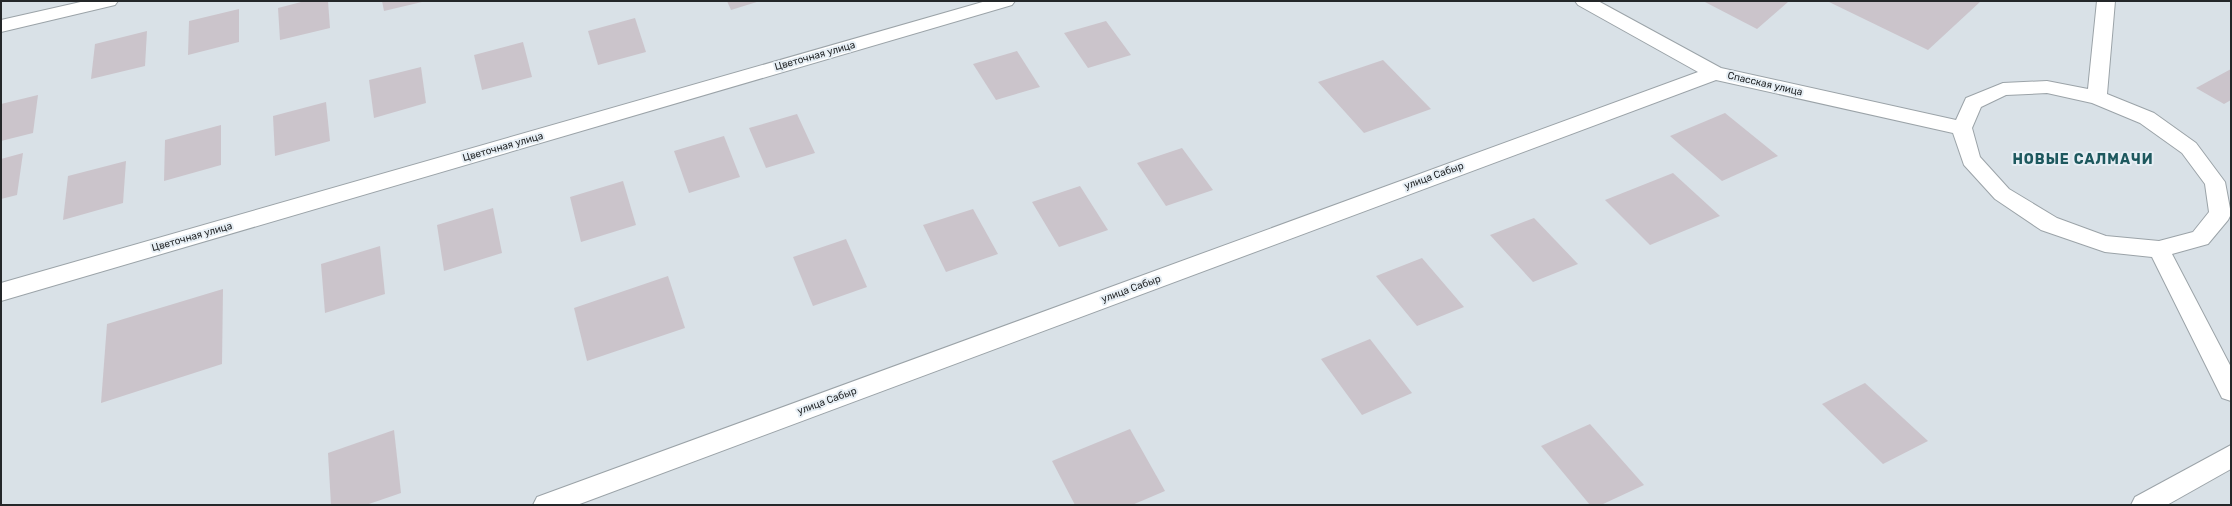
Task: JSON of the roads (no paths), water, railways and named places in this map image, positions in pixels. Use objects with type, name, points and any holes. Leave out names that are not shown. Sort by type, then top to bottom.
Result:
[{"type":"street","points":[[1,26],[109,1]]},
{"type":"street","name":"Цветочная улица","points":[[1,292],[1006,1]]},
{"type":"street","name":"Спасская улица","points":[[1584,1],[1715,72],[1962,128]]},
{"type":"street","points":[[2097,97],[2106,1]]},
{"type":"street","name":"улица Сабыр","points":[[546,505],[1715,72]]},
{"type":"street","points":[[2047,87],[2097,97],[2147,118],[2189,148],[2215,182],[2220,214],[2200,238],[2159,248],[2105,244],[2049,224],[2002,194],[1971,160],[1962,128],[1973,103],[2004,89],[2047,87]]},
{"type":"street","points":[[2159,248],[2231,391]]},
{"type":"street","points":[[2144,505],[2231,456]]},
{"type":"district","name":"НОВЫЕ САЛМАЧИ","points":[[2083,159]]}]
